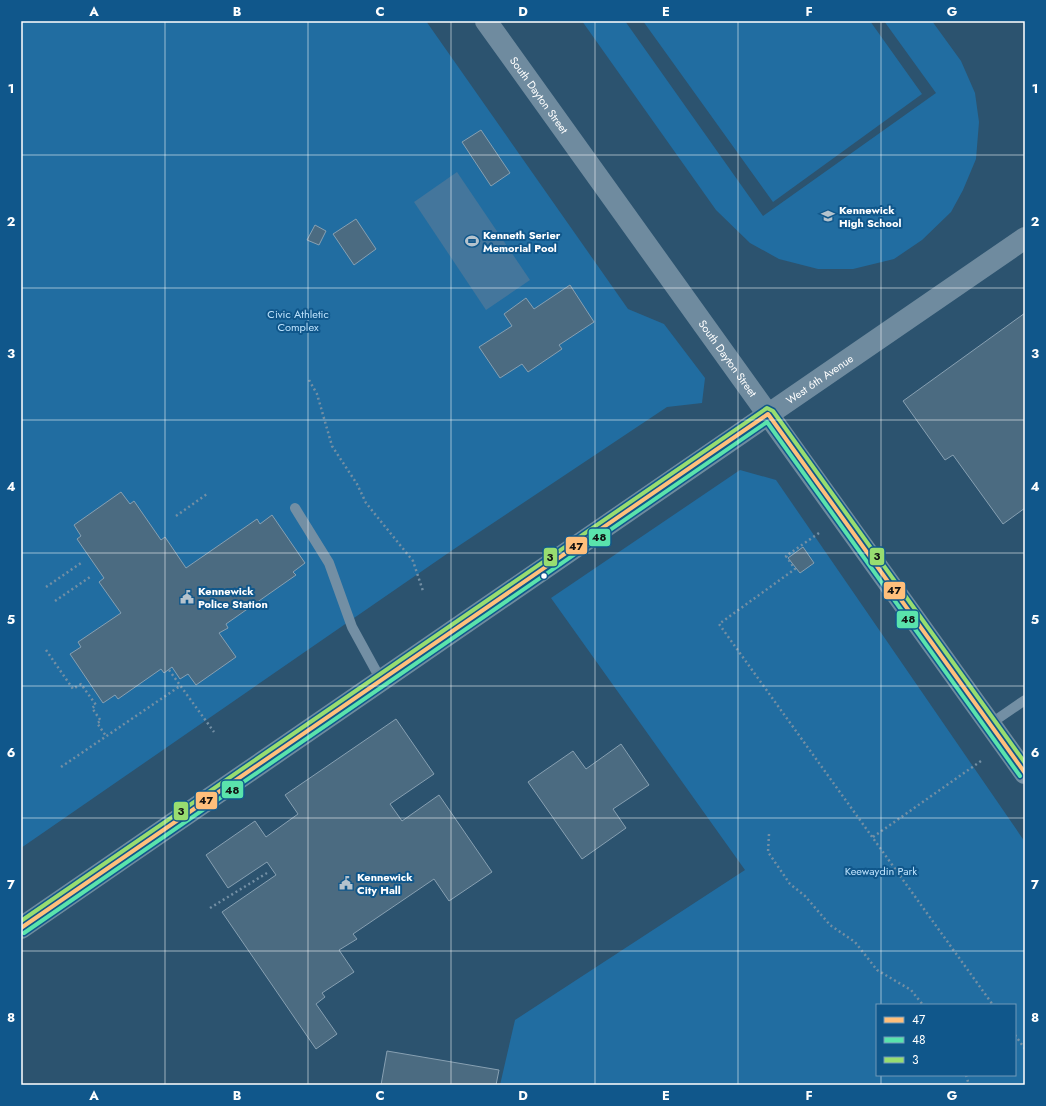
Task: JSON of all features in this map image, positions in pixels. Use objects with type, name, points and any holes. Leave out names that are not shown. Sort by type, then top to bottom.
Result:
[{"type":"street","name":"South Dayton Street","points":[[486,21],[1025,773]]},
{"type":"street","name":"West 6th Avenue","points":[[21,928],[1025,238]]},
{"type":"lane","points":[[295,508],[329,563],[352,627],[381,680]]},
{"type":"lane","points":[[990,724],[1025,700]]},
{"type":"path","points":[[309,380],[317,394],[332,446],[357,484],[366,503],[413,561],[423,591]]},
{"type":"path","points":[[176,516],[207,494]]},
{"type":"path","points":[[819,533],[786,556],[795,569],[719,624],[992,1004]]},
{"type":"path","points":[[46,587],[81,564]]},
{"type":"path","points":[[55,601],[90,576]]},
{"type":"path","points":[[46,650],[74,689],[81,684],[96,705],[92,708],[101,721],[97,724],[106,736]]},
{"type":"path","points":[[169,670],[214,732]]},
{"type":"path","points":[[60,767],[180,686]]},
{"type":"path","points":[[873,837],[981,761]]},
{"type":"path","points":[[769,834],[768,852],[790,884],[805,896],[830,925],[855,942],[877,970],[911,990],[922,1004]]},
{"type":"path","points":[[210,908],[267,872]]},
{"type":"path","points":[[1016,1036],[1025,1049]]},
{"type":"green space","name":"Civic Athletic Complex","points":[[21,21],[426,21],[628,309],[664,324],[705,378],[702,403],[667,407],[454,549],[21,848]]},
{"type":"green space","points":[[582,21],[625,21],[763,216],[936,93],[884,21],[932,21],[961,61],[975,93],[979,122],[976,159],[963,190],[951,212],[922,240],[894,259],[853,269],[818,269],[779,259],[750,243],[716,210]]},
{"type":"green space","points":[[643,21],[870,21],[922,94],[773,202]]},
{"type":"green space","name":"Keewaydin Park","points":[[740,470],[776,480],[1025,842],[1025,1085],[500,1085],[515,1020],[745,870],[551,598]]},
{"type":"shaded area","name":"Kenneth Serier Memorial Pool","points":[[457,172],[530,280],[486,310],[414,202]]},
{"type":"building","points":[[481,130],[510,173],[491,186],[462,142]]},
{"type":"building","points":[[356,219],[376,249],[354,265],[333,234]]},
{"type":"building","points":[[315,225],[326,231],[319,245],[307,240]]},
{"type":"building","points":[[570,285],[594,322],[559,345],[562,349],[528,372],[522,364],[500,378],[479,347],[512,326],[504,314],[526,298],[534,309]]},
{"type":"building","points":[[1025,313],[1025,508],[1003,524],[953,455],[945,460],[903,401]]},
{"type":"building","name":"Kennewick Police Station","points":[[121,492],[130,504],[134,501],[161,540],[165,537],[186,568],[257,519],[260,524],[272,515],[305,563],[293,572],[296,575],[226,624],[228,628],[219,633],[236,657],[196,685],[188,674],[180,679],[172,667],[164,673],[161,669],[118,699],[115,695],[103,703],[70,654],[81,647],[78,642],[121,613],[99,582],[104,578],[77,539],[81,536],[74,525]]},
{"type":"building","points":[[803,547],[814,563],[800,573],[788,558]]},
{"type":"building","name":"Kennewick City Hall","points":[[396,719],[434,774],[390,804],[402,821],[439,795],[492,872],[449,901],[434,879],[353,934],[357,939],[339,950],[354,972],[322,993],[325,997],[316,1004],[337,1034],[316,1049],[222,912],[276,875],[267,862],[228,888],[206,855],[255,821],[266,837],[298,814],[285,795]]},
{"type":"building","points":[[621,744],[649,785],[613,809],[626,828],[582,859],[528,782],[573,751],[586,769]]},
{"type":"building","points":[[387,1051],[499,1070],[496,1085],[381,1085]]},
{"type":"transit line","name":"3","points":[[21,921],[767,408],[773,411],[1025,763]]},
{"type":"transit line","name":"47","points":[[21,928],[768,414],[1025,773]]},
{"type":"transit line","name":"48","points":[[24,933],[767,422],[1020,776]]},
{"type":"place","name":"Kennewick High School","points":[[828,216]]},
{"type":"place","name":"Kenneth Serier Memorial Pool","points":[[472,241]]},
{"type":"place","name":"Kennewick Police Station","points":[[187,597]]},
{"type":"place","name":"Kennewick City Hall","points":[[346,883]]}]
